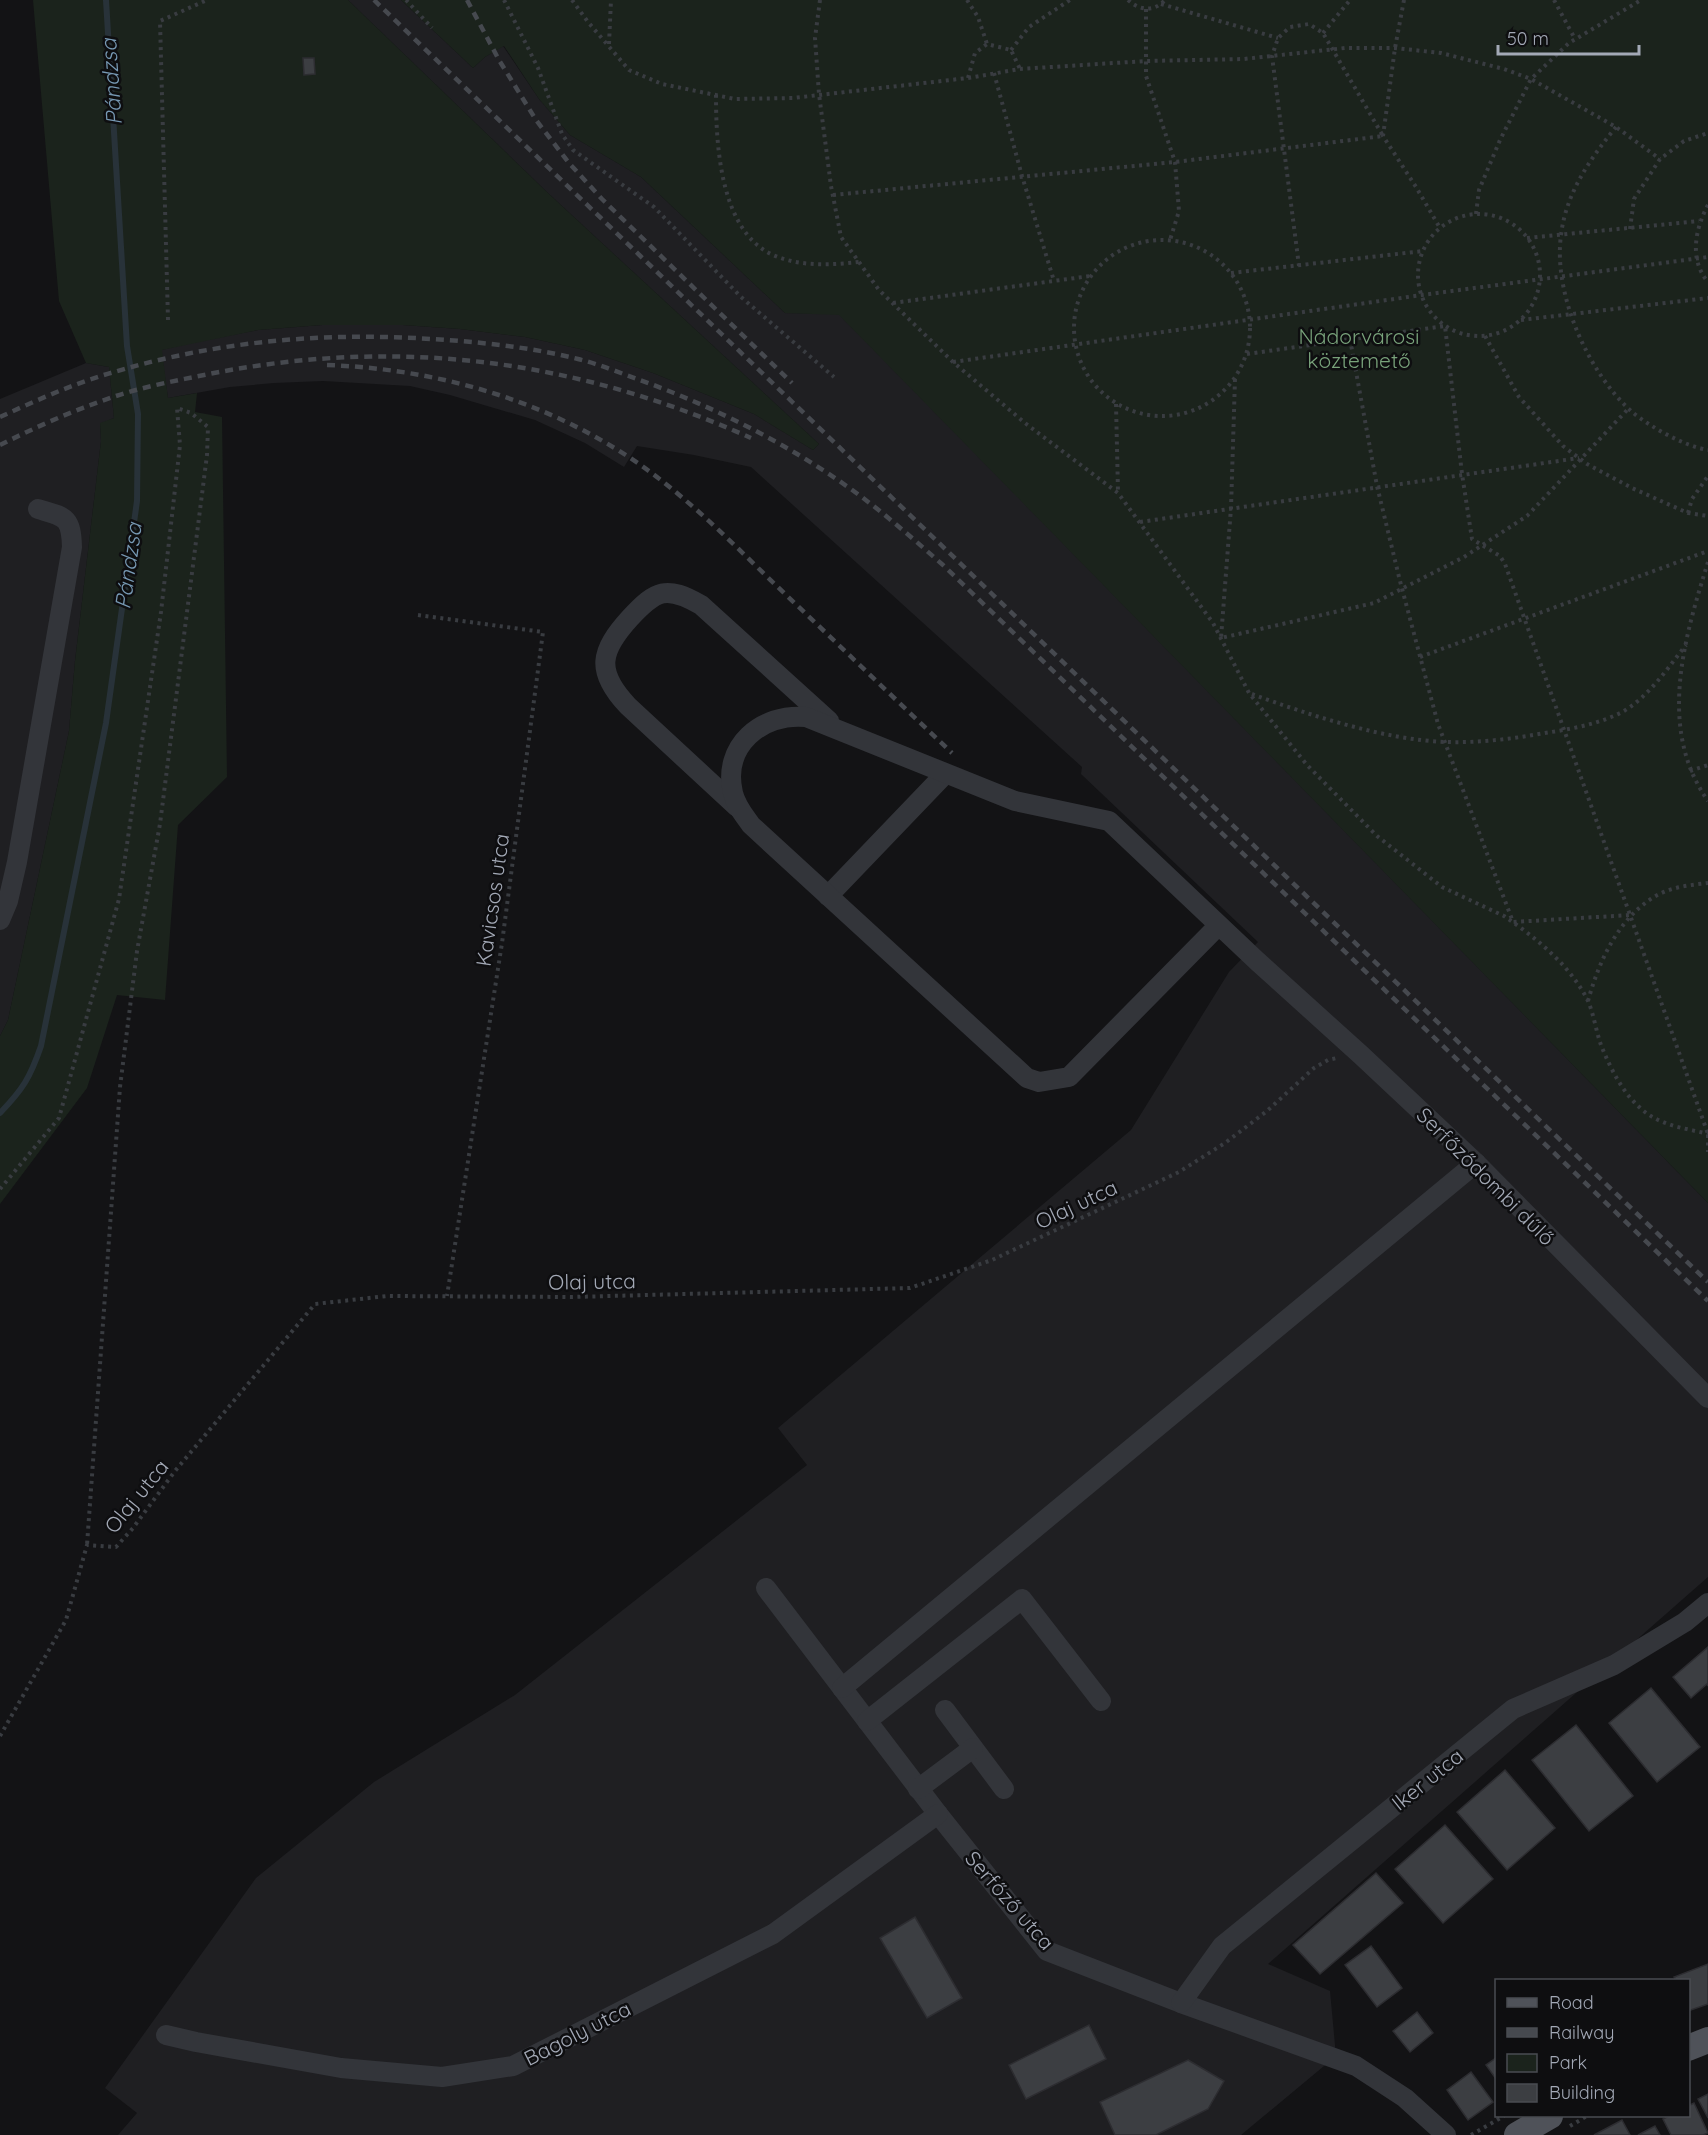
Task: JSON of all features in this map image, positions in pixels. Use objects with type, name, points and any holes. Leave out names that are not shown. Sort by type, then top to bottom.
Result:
[{"type":"main road","points":[[1690,2048],[1708,2040]]},
{"type":"main road","points":[[1517,2135],[1547,2117]]},
{"type":"street","points":[[0,920],[8,901],[9,860],[72,547],[71,528],[66,520],[38,509]]},
{"type":"street","points":[[839,731],[701,605],[679,594],[658,594],[647,600],[614,636],[609,645],[606,655],[609,680],[615,692],[628,706],[739,809],[751,825],[1027,1078],[1039,1082],[1069,1077],[1219,925]]},
{"type":"street","name":"Serfőződombi dűlő","points":[[739,809],[731,781],[734,764],[746,736],[760,726],[790,716],[806,717],[1015,801],[1109,821],[1476,1163],[1708,1398]]},
{"type":"street","points":[[828,896],[945,774]]},
{"type":"street","points":[[842,1688],[1476,1163]]},
{"type":"street","name":"Serfőző utca","points":[[766,1588],[918,1789],[1047,1951],[1181,2003],[1356,2066],[1405,2098],[1446,2135]]},
{"type":"street","points":[[867,1721],[1022,1599],[1101,1701]]},
{"type":"street","name":"Iker utca","points":[[1181,2003],[1222,1946],[1513,1709],[1614,1665],[1685,1622],[1708,1603]]},
{"type":"street","points":[[945,1710],[1004,1789]]},
{"type":"street","points":[[918,1789],[973,1748]]},
{"type":"street","name":"Bagoly utca","points":[[166,2035],[341,2068],[442,2077],[513,2066],[773,1934],[938,1814]]},
{"type":"path","points":[[168,320],[160,21],[207,0]]},
{"type":"path","points":[[406,0],[432,28]]},
{"type":"path","points":[[504,0],[538,68],[562,134],[573,150],[654,207],[741,297],[834,377]]},
{"type":"path","points":[[572,0],[629,70],[662,84],[735,99],[793,98],[968,78],[1020,69],[1272,56],[1345,48],[1395,48],[1441,53],[1504,69],[1531,79],[1616,127],[1660,159]]},
{"type":"path","points":[[609,45],[611,0]]},
{"type":"path","points":[[820,0],[815,38],[819,94],[841,237],[879,290],[952,362],[1024,423],[1119,493],[1186,584],[1221,638],[1249,693],[1308,765],[1377,836],[1442,886],[1513,922],[1537,941],[1570,973],[1588,1001],[1601,1044],[1617,1079],[1639,1107],[1662,1122],[1708,1134]]},
{"type":"path","points":[[967,0],[978,16],[987,44]]},
{"type":"path","points":[[1011,50],[1029,27],[1069,0]]},
{"type":"path","points":[[1128,0],[1146,9],[1161,4],[1165,0]]},
{"type":"path","points":[[1323,33],[1350,0]]},
{"type":"path","points":[[1383,136],[1404,0]]},
{"type":"path","points":[[1554,0],[1575,39]]},
{"type":"path","points":[[1476,214],[1479,190],[1500,140],[1531,79],[1575,39],[1641,0]]},
{"type":"path","points":[[1161,4],[1278,38]]},
{"type":"path","points":[[1146,9],[1146,76],[1175,162],[1179,211],[1170,240]]},
{"type":"path","points":[[1299,266],[1282,148],[1272,56],[1278,38],[1290,27],[1309,24],[1323,33],[1440,228]]},
{"type":"path","points":[[968,78],[975,53],[987,44]]},
{"type":"path","points":[[987,44],[1011,50]]},
{"type":"path","points":[[1011,50],[1020,69]]},
{"type":"path","points":[[994,73],[1054,281]]},
{"type":"path","points":[[716,95],[716,133],[727,194],[748,237],[772,255],[800,263],[835,265],[859,262]]},
{"type":"path","points":[[1616,127],[1583,172],[1568,204],[1561,236],[1561,277],[1571,314],[1586,350],[1608,385],[1629,408],[1659,430],[1686,444],[1708,450]]},
{"type":"path","points":[[1630,229],[1634,199],[1660,159],[1684,141],[1708,133]]},
{"type":"path","points":[[833,195],[1175,162],[1383,136]]},
{"type":"path","points":[[1708,205],[1699,221],[1695,239],[1697,258],[1708,282]]},
{"type":"path","points":[[1476,214],[1495,216],[1513,225],[1527,238],[1535,251],[1540,280],[1533,302],[1520,320],[1504,331],[1485,336],[1471,336],[1445,326],[1435,317],[1422,295],[1418,280],[1423,251],[1440,228],[1457,219],[1476,214]]},
{"type":"path","points":[[1527,238],[1699,221]]},
{"type":"path","points":[[1170,240],[1193,245],[1214,256],[1231,273],[1244,294],[1250,319],[1250,337],[1247,354],[1235,379],[1216,398],[1193,411],[1167,417],[1141,414],[1116,404],[1097,388],[1083,368],[1076,345],[1074,321],[1080,297],[1091,276],[1113,255],[1140,243],[1170,240]]},
{"type":"path","points":[[1231,273],[1423,251]]},
{"type":"path","points":[[952,362],[1708,257]]},
{"type":"path","points":[[892,303],[1091,276]]},
{"type":"path","points":[[1520,320],[1708,298]]},
{"type":"path","points":[[1247,354],[1445,326]]},
{"type":"path","points":[[1445,326],[1462,474],[1472,538],[1500,556],[1505,564],[1708,1134],[1708,1152]]},
{"type":"path","points":[[1485,336],[1519,397],[1563,446],[1587,464],[1632,488],[1688,513],[1708,516]]},
{"type":"path","points":[[1350,339],[1377,486],[1438,724],[1513,922]]},
{"type":"path","points":[[1221,638],[1231,508],[1235,379]]},
{"type":"path","points":[[1116,404],[1119,493]]},
{"type":"path","points":[[0,1190],[59,1118],[119,899],[162,601],[180,445],[177,408],[191,413],[208,426],[160,824],[137,951],[120,1087],[87,1545]]},
{"type":"path","points":[[1221,638],[1374,603],[1402,590],[1527,516],[1629,408]]},
{"type":"path","points":[[1140,522],[1580,458]]},
{"type":"path","points":[[1688,513],[1692,499],[1708,476]]},
{"type":"path","points":[[1420,657],[1708,551]]},
{"type":"path","points":[[1708,562],[1693,609],[1679,685],[1679,720],[1684,752],[1690,771],[1708,801]]},
{"type":"path","name":"Kavicsos utca","points":[[418,615],[543,632],[502,943],[447,1296]]},
{"type":"path","points":[[1249,693],[1289,708],[1409,738],[1444,742],[1484,741],[1580,727],[1623,711],[1652,688],[1686,645]]},
{"type":"path","points":[[1690,771],[1708,765]]},
{"type":"path","points":[[1588,1001],[1595,975],[1615,937],[1631,915],[1656,896],[1683,886],[1708,883]]},
{"type":"path","points":[[1513,922],[1631,915]]},
{"type":"path","name":"Olaj utca","points":[[0,1736],[66,1620],[87,1545],[116,1547],[315,1304],[387,1296],[572,1297],[910,1288],[992,1260],[1179,1172],[1226,1143],[1267,1111],[1314,1068],[1328,1060],[1361,1055]]},
{"type":"path","points":[[1471,2135],[1501,2117]]},
{"type":"shaded area","points":[[348,0],[401,0],[473,68],[503,46],[539,99],[570,135],[641,177],[785,313],[839,314],[1708,1203],[1708,1577],[1268,1964],[1330,1991],[1336,2056],[1241,2135],[118,2135],[137,2113],[105,2088],[256,1878],[374,1782],[515,1695],[807,1465],[778,1428],[1131,1130],[1229,972],[1258,942],[1081,774],[1082,767],[751,467],[637,446],[624,467],[585,443],[535,420],[450,395],[410,386],[323,381],[274,383],[230,387],[168,398],[161,350],[258,330],[322,325],[403,325],[460,329],[525,337],[585,350],[653,373],[754,414],[813,450],[819,444],[549,194]]},
{"type":"shaded area","points":[[86,363],[109,367],[114,418],[100,424],[101,441],[69,731],[8,1020],[0,1036],[0,399]]},
{"type":"green space","points":[[33,0],[348,0],[549,194],[819,444],[813,450],[754,414],[653,373],[585,350],[525,337],[403,325],[322,325],[258,330],[162,350],[168,398],[197,393],[195,412],[222,417],[227,777],[178,825],[165,1000],[117,995],[87,1088],[0,1204],[0,1036],[8,1020],[69,731],[101,441],[100,423],[114,418],[109,367],[86,363],[59,301]]},
{"type":"green space","name":"Nádorvárosi köztemető","points":[[401,0],[1708,0],[1708,1203],[839,315],[785,313],[641,177],[570,135],[539,99],[504,46],[485,57],[473,68]]},
{"type":"building","points":[[303,58],[314,58],[315,74],[304,75]]},
{"type":"building","points":[[1708,1647],[1708,1686],[1707,1684],[1691,1698],[1673,1677]]},
{"type":"building","points":[[1651,1688],[1700,1747],[1657,1782],[1609,1723]]},
{"type":"building","points":[[1576,1725],[1633,1796],[1589,1831],[1532,1760]]},
{"type":"building","points":[[1505,1770],[1555,1828],[1507,1870],[1457,1812]]},
{"type":"building","points":[[1445,1825],[1493,1879],[1443,1923],[1395,1869]]},
{"type":"building","points":[[1376,1873],[1403,1903],[1320,1974],[1293,1945]]},
{"type":"building","points":[[915,1917],[962,1998],[927,2018],[880,1938]]},
{"type":"building","points":[[1371,1946],[1402,1988],[1377,2007],[1345,1965]]},
{"type":"building","points":[[1708,1964],[1708,2004],[1690,2010],[1690,1979],[1675,1979],[1674,1977]]},
{"type":"building","points":[[1417,2012],[1433,2033],[1410,2052],[1393,2031]]},
{"type":"building","points":[[1089,2025],[1106,2059],[1026,2099],[1009,2065]]},
{"type":"building","points":[[1495,2059],[1495,2078],[1486,2065]]},
{"type":"building","points":[[1188,2060],[1224,2081],[1208,2109],[1156,2135],[1115,2135],[1100,2102]]},
{"type":"building","points":[[1471,2072],[1493,2102],[1468,2120],[1447,2090]]},
{"type":"building","points":[[1708,2094],[1708,2118],[1698,2099]]},
{"type":"building","points":[[1694,2103],[1708,2133],[1671,2135],[1663,2119],[1690,2117],[1690,2105]]},
{"type":"building","points":[[1622,2120],[1630,2135],[1594,2135]]},
{"type":"building","points":[[1655,2126],[1660,2135],[1638,2135]]},
{"type":"waterway","name":"Pándzsa","points":[[0,1113],[25,1082],[41,1046],[106,723],[137,501],[138,414],[127,346],[106,0]]},
{"type":"railway","points":[[374,0],[1708,1282]]},
{"type":"railway","points":[[467,0],[499,60],[536,120],[569,163],[602,199],[792,383]]},
{"type":"railway","points":[[0,417],[99,376],[192,353],[271,341],[391,337],[505,346],[578,359],[668,391],[774,440],[848,487],[885,515],[943,565],[1708,1301]]},
{"type":"railway","points":[[0,445],[84,407],[150,386],[284,362],[353,357],[421,357],[488,363],[554,374],[620,390],[686,411],[751,438]]},
{"type":"railway","points":[[327,365],[410,373],[492,393],[569,423],[606,443],[661,480],[698,511],[952,753]]}]
